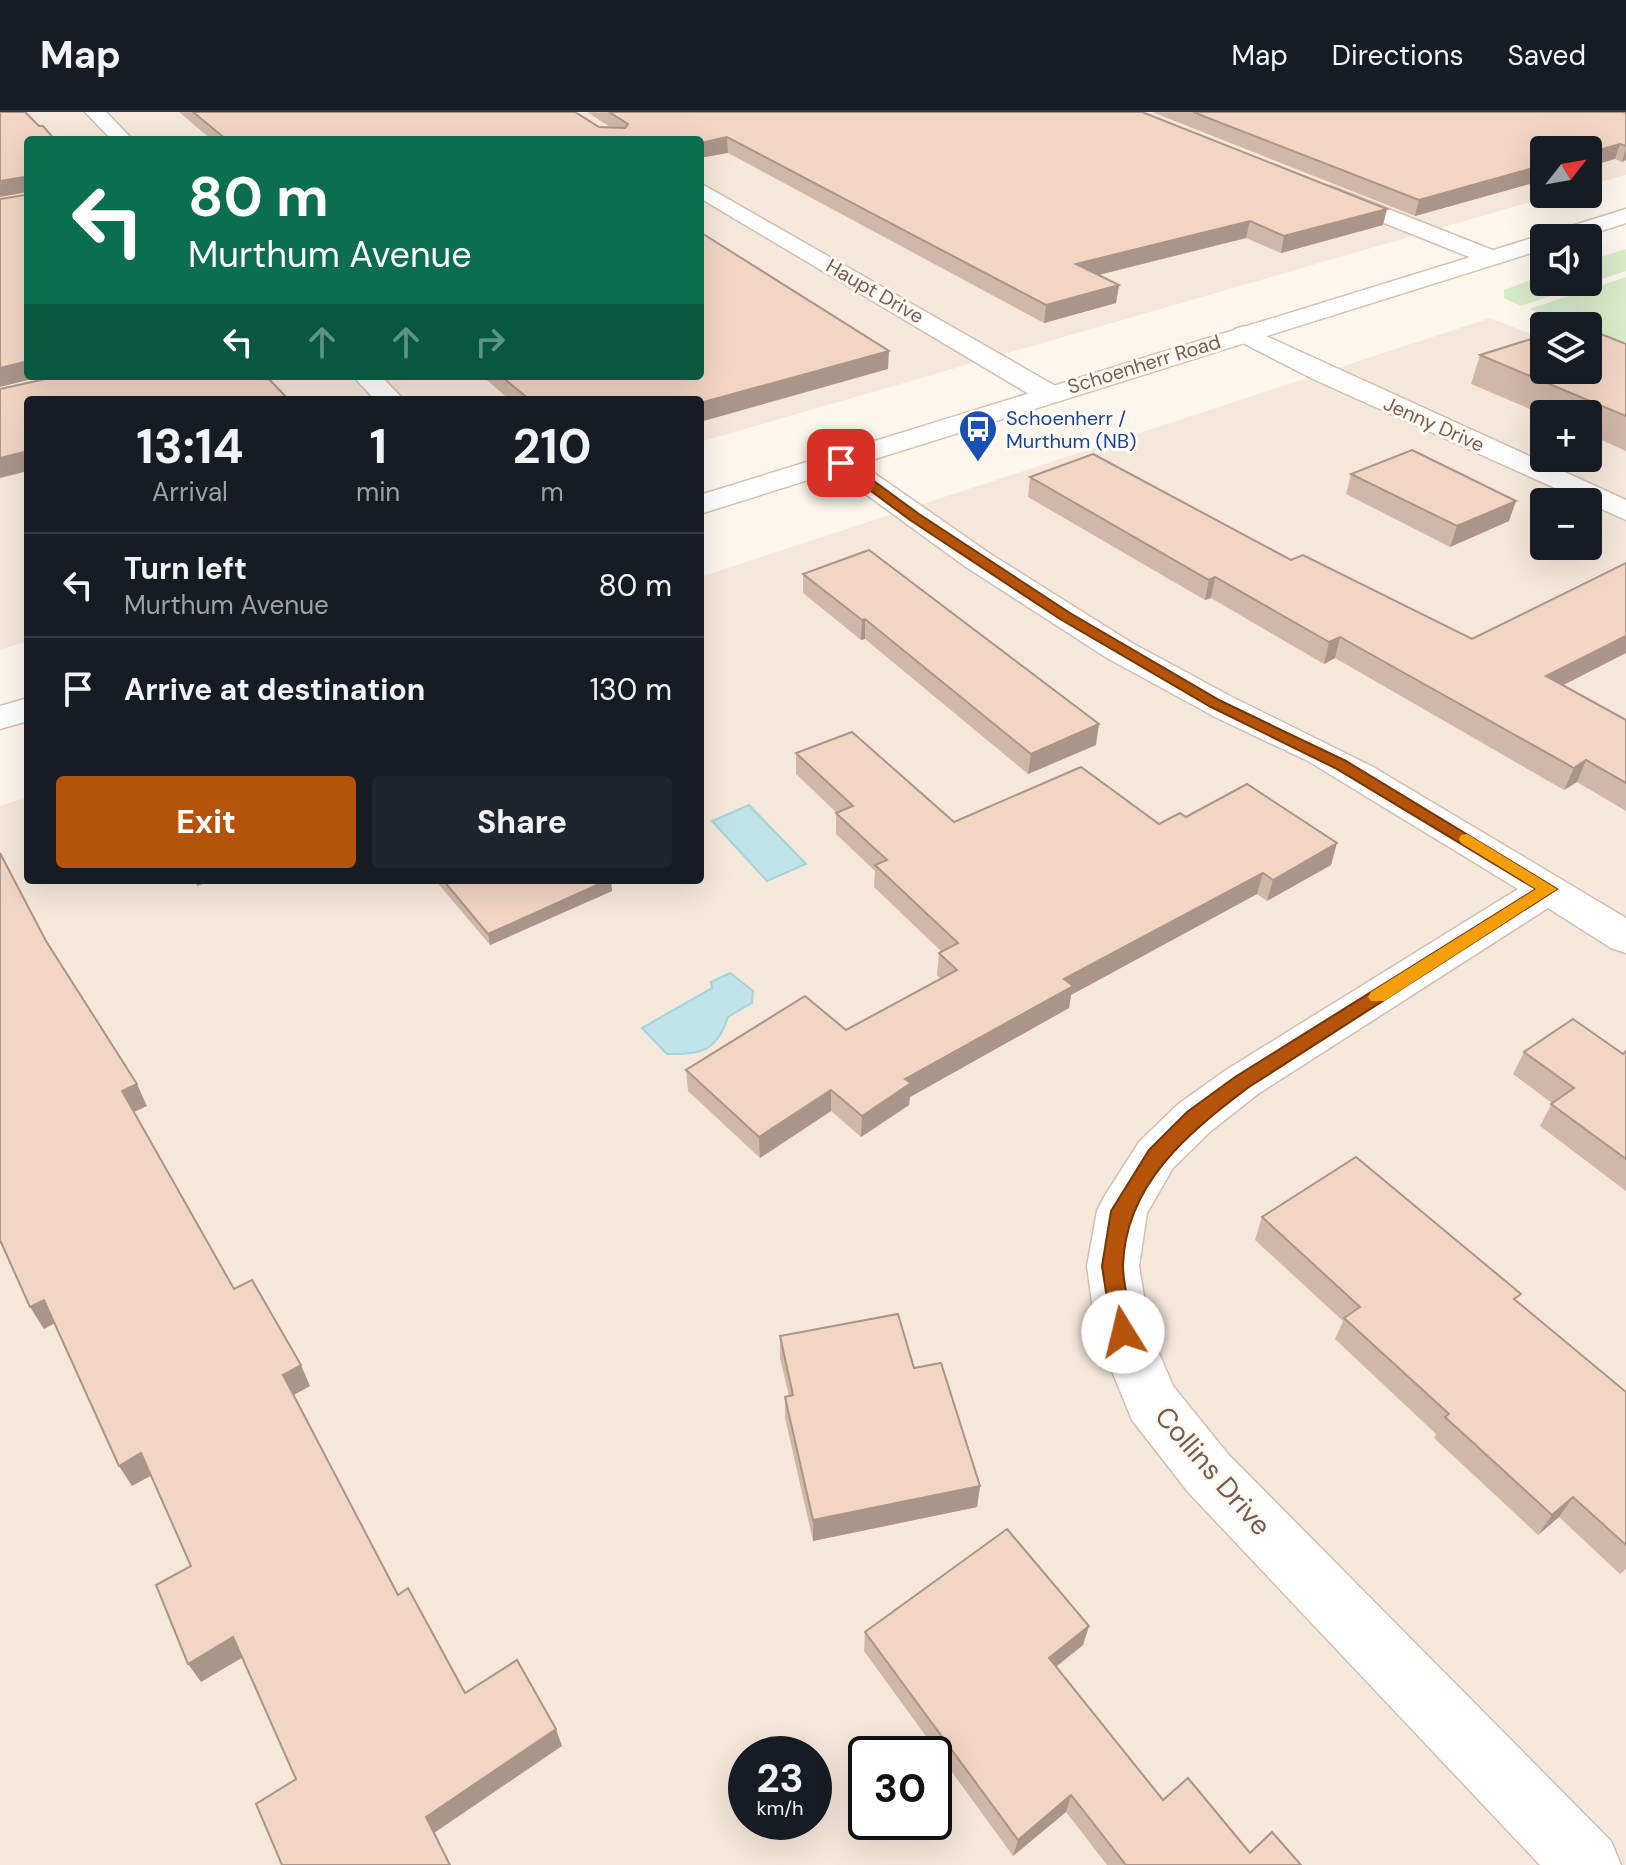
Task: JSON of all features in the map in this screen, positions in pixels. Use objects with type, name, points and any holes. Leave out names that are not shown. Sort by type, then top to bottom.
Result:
[{"type":"street","points":[[95,112],[119,136]]},
{"type":"street","points":[[1311,186],[1492,258]]},
{"type":"street","name":"Haupt Drive","points":[[704,191],[1049,394]]},
{"type":"street","points":[[1601,224],[1626,216]]},
{"type":"street","name":"Schoenherr Road","points":[[704,504],[1530,246]]},
{"type":"street","name":"Jenny Drive","points":[[1244,334],[1322,373],[1626,511]]},
{"type":"street","points":[[370,380],[386,396]]},
{"type":"street","points":[[841,463],[915,517],[1077,624],[1216,704],[1357,773],[1626,938]]},
{"type":"street","points":[[0,718],[24,710]]},
{"type":"street","name":"Collins Drive","points":[[1549,889],[1242,1082],[1194,1118],[1156,1155],[1122,1211],[1113,1266],[1123,1332],[1152,1402],[1208,1473],[1587,1865]]},
{"type":"shaded area","points":[[0,112],[1626,112],[1626,175],[1602,181],[1602,136],[1530,136],[1530,202],[704,441],[704,396],[24,396],[24,642],[0,650]]},
{"type":"shaded area","points":[[1490,318],[1530,334],[1530,384],[1602,384],[1602,371],[1626,372],[1626,1865],[0,1865],[0,806],[24,798],[24,884],[704,884],[704,576]]},
{"type":"green space","points":[[1626,249],[1626,271],[1602,279],[1602,257]]},
{"type":"green space","points":[[1626,277],[1626,348],[1602,339],[1602,312],[1536,312],[1529,309],[1568,296],[1602,296],[1602,285]]},
{"type":"green space","points":[[1530,280],[1530,296],[1551,296],[1521,306],[1504,298],[1504,290]]},
{"type":"water","points":[[749,805],[806,864],[767,881],[712,821]]},
{"type":"water","points":[[730,973],[753,991],[752,1003],[728,1017],[719,1037],[706,1049],[667,1054],[642,1028],[712,988],[711,982]]},
{"type":"building","points":[[0,112],[25,112],[52,136],[24,136],[24,177],[0,181]]},
{"type":"building","points":[[193,112],[575,112],[599,127],[625,128],[628,124],[609,112],[1142,112],[1387,209],[1284,236],[1250,221],[1076,264],[1119,285],[1046,305],[727,137],[704,142],[704,136],[222,136]]},
{"type":"building","points":[[1193,112],[1626,113],[1626,146],[1620,144],[1602,149],[1602,136],[1530,136],[1530,169],[1419,200]]},
{"type":"building","points":[[24,195],[24,362],[0,368],[0,199]]},
{"type":"building","points":[[704,235],[889,351],[704,402],[704,396],[525,396],[506,380],[704,380]]},
{"type":"building","points":[[1602,335],[1626,344],[1626,416],[1602,406],[1602,400],[1588,400],[1549,384],[1602,384]]},
{"type":"building","points":[[1530,339],[1530,376],[1480,355]]},
{"type":"building","points":[[41,380],[270,380],[285,396],[24,396],[24,452],[0,458],[0,389]]},
{"type":"building","points":[[1412,450],[1516,501],[1457,526],[1351,474]]},
{"type":"building","points":[[1093,454],[1291,560],[1303,555],[1472,639],[1626,563],[1626,636],[1546,676],[1626,720],[1626,783],[1586,760],[1574,768],[1340,637],[1329,642],[1215,577],[1209,580],[1030,477]]},
{"type":"building","points":[[869,550],[1099,724],[1031,754],[865,619],[862,620],[803,574]]},
{"type":"building","points":[[852,732],[954,822],[1081,767],[1159,824],[1180,813],[1186,817],[1247,784],[1337,843],[1273,880],[1263,873],[1064,979],[1073,986],[905,1079],[911,1083],[862,1116],[831,1090],[759,1137],[686,1070],[805,996],[846,1030],[957,970],[939,953],[958,943],[875,865],[887,860],[836,813],[853,806],[796,753]]},
{"type":"building","points":[[0,853],[46,941],[137,1084],[122,1091],[234,1289],[252,1280],[301,1365],[283,1375],[398,1595],[408,1588],[465,1693],[517,1660],[556,1729],[426,1817],[450,1865],[282,1865],[256,1804],[296,1779],[233,1637],[188,1664],[156,1585],[191,1566],[141,1453],[119,1466],[44,1300],[30,1307],[0,1240]]},
{"type":"building","points":[[446,884],[599,884],[488,934]]},
{"type":"building","points":[[1573,1019],[1623,1054],[1626,1051],[1626,1159],[1551,1104],[1574,1088],[1524,1052]]},
{"type":"building","points":[[1356,1157],[1521,1294],[1514,1299],[1626,1392],[1626,1545],[1573,1497],[1552,1515],[1445,1417],[1449,1414],[1344,1318],[1360,1307],[1262,1217]]},
{"type":"building","points":[[898,1314],[914,1368],[941,1363],[980,1486],[813,1520],[785,1397],[793,1395],[780,1336]]},
{"type":"building","points":[[1007,1529],[1089,1626],[1049,1658],[1163,1800],[1188,1778],[1250,1853],[1272,1832],[1301,1865],[1126,1865],[1071,1795],[1018,1840],[952,1750],[952,1736],[942,1736],[865,1632]]},
{"type":"slow traffic","points":[[1377,997],[1549,889],[1467,839]]},
{"type":"place","name":"Schoenherr / Murthum (NB)","points":[[978,463]]},
{"type":"route","points":[[841,463],[915,517],[1065,616],[1216,704],[1318,751],[1549,889],[1242,1082],[1194,1118],[1156,1155],[1122,1211],[1113,1266],[1123,1332]]}]
